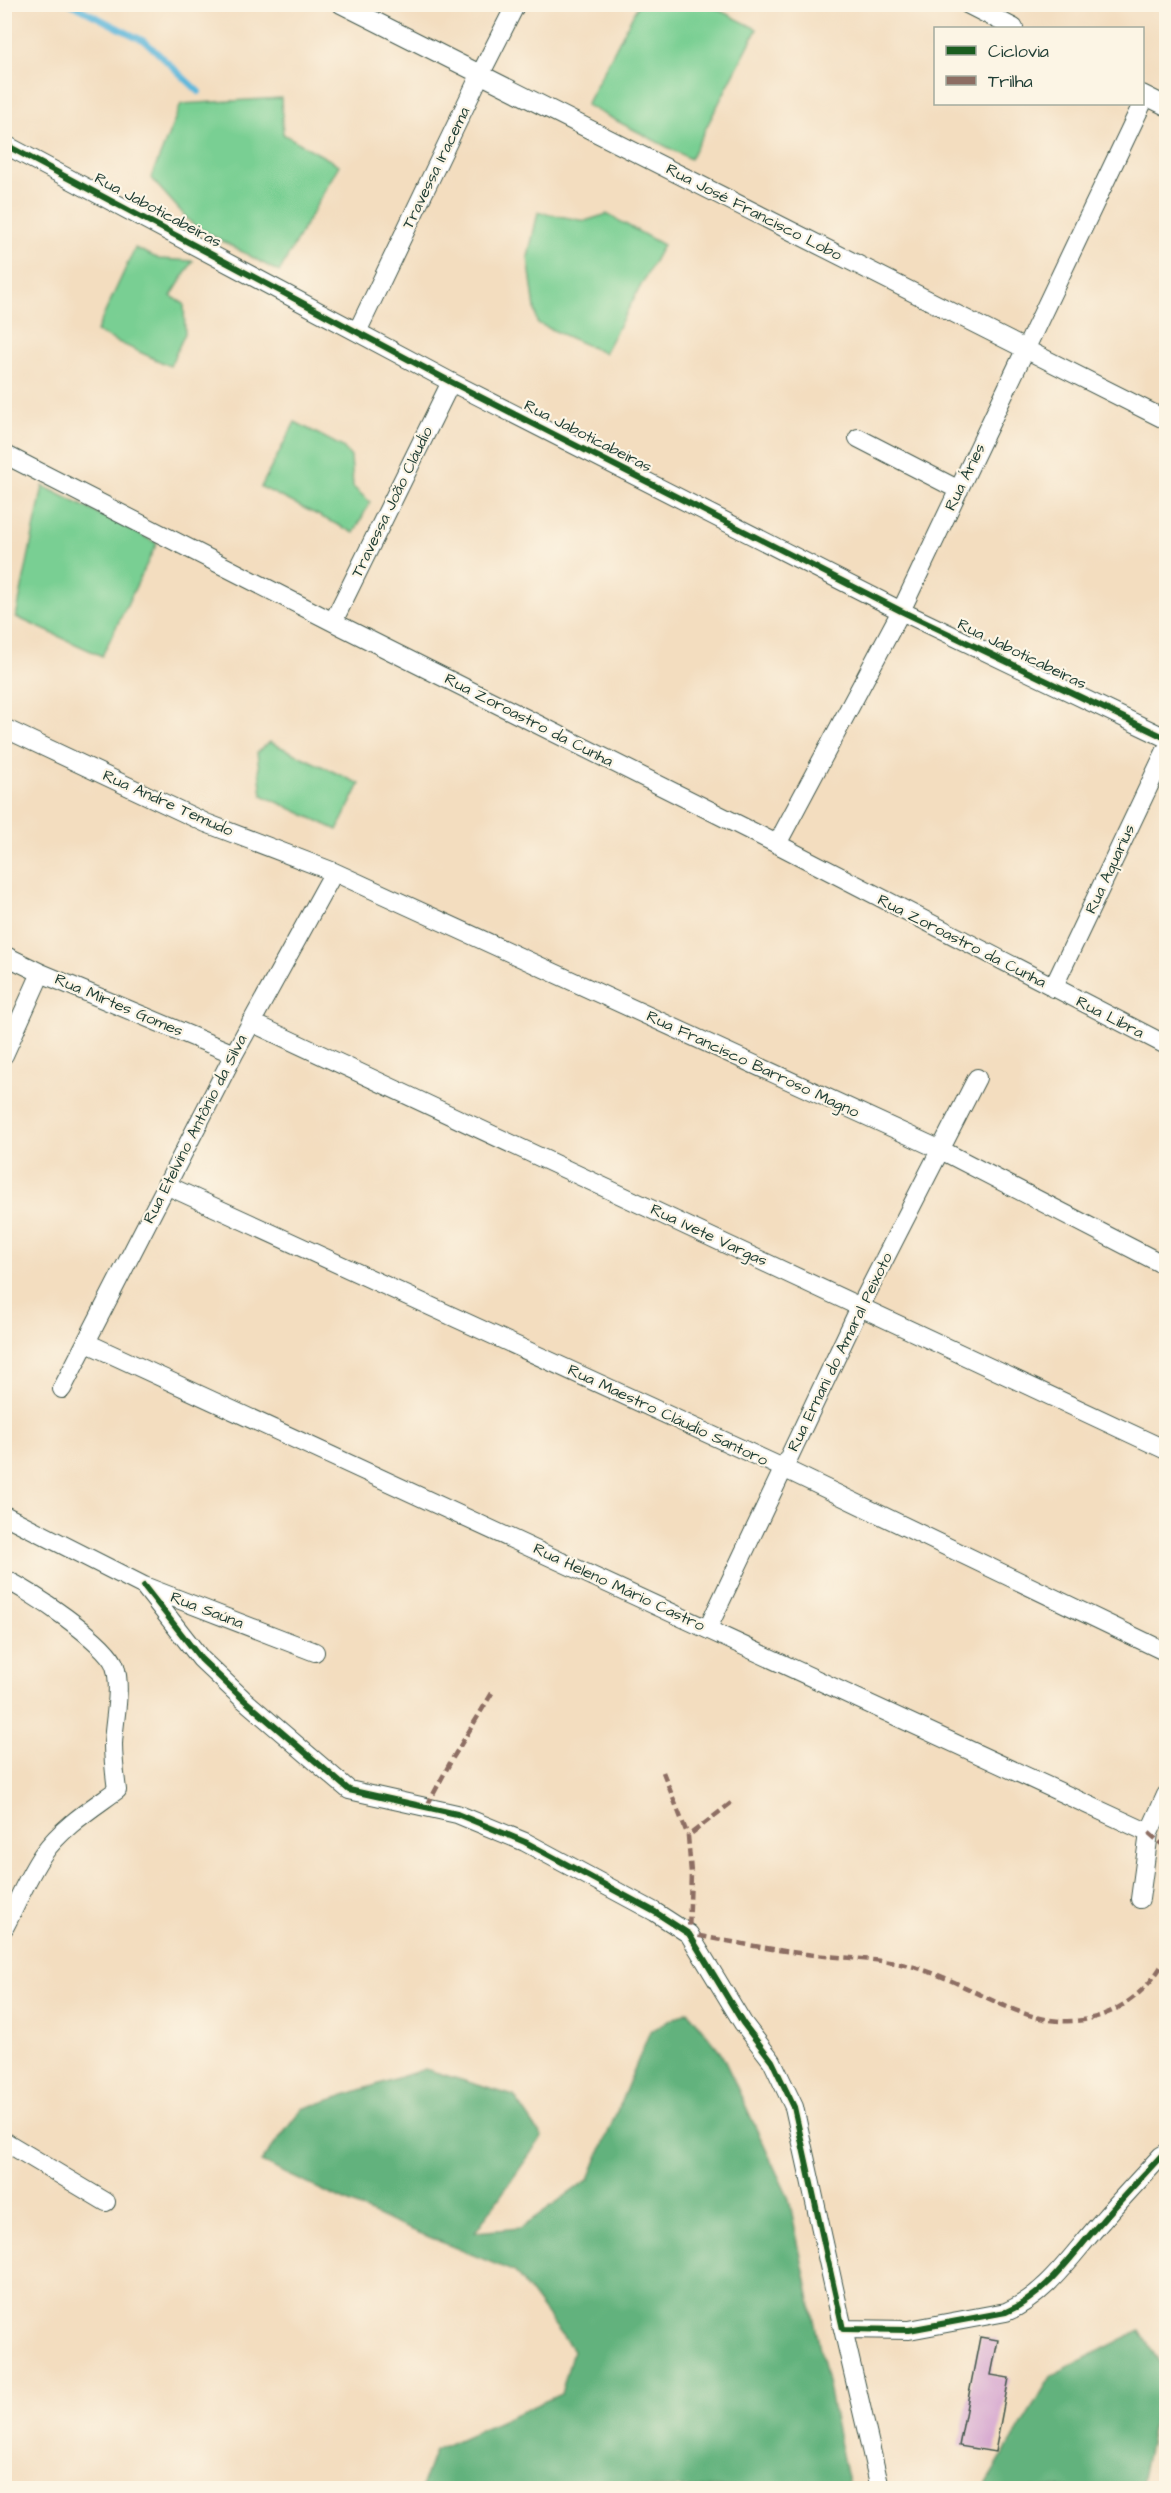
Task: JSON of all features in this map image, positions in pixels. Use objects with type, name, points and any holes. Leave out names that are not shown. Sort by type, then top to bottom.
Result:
[{"type":"street","name":"Rua José Francisco Lobo","points":[[341,4],[1167,420]]},
{"type":"street","name":"Travessa Iracema","points":[[357,332],[516,4]]},
{"type":"street","points":[[967,4],[1012,27]]},
{"type":"street","points":[[1144,99],[1167,106]]},
{"type":"street","name":"Rua Áries","points":[[777,844],[901,611],[1140,105]]},
{"type":"street","name":"Rua Jaboticabeiras","points":[[4,144],[357,332],[901,611],[1167,738]]},
{"type":"street","name":"Travessa João Cláudio","points":[[333,622],[452,381]]},
{"type":"street","points":[[858,438],[959,490]]},
{"type":"street","name":"Rua Zoroastro da Cunha","points":[[4,454],[777,844],[1053,988]]},
{"type":"street","name":"Rua Andre Temudo","points":[[4,728],[206,823],[334,872]]},
{"type":"street","name":"Rua Aquarius","points":[[1053,988],[1167,750]]},
{"type":"street","name":"Rua Etelvino Antônio da Silva","points":[[62,1389],[250,1022],[334,872]]},
{"type":"street","name":"Rua Francisco Barroso Magno","points":[[334,872],[941,1150],[1167,1266]]},
{"type":"street","name":"Rua Mirtes Gomes","points":[[4,955],[234,1054]]},
{"type":"street","points":[[4,1055],[41,972]]},
{"type":"street","name":"Rua Libra","points":[[1053,988],[1167,1045]]},
{"type":"street","name":"Rua Ivete Vargas","points":[[250,1022],[861,1305],[1167,1450]]},
{"type":"street","name":"Rua Ernani do Amaral Peixoto","points":[[708,1628],[861,1305],[977,1078]]},
{"type":"street","name":"Rua Maestro Cláudio Santoro","points":[[166,1185],[783,1468],[1167,1652]]},
{"type":"street","name":"Rua Heleno Mário Castro","points":[[87,1343],[1149,1833]]},
{"type":"street","name":"Rua Saúna","points":[[4,1515],[144,1586],[315,1652]]},
{"type":"street","points":[[4,1579],[49,1605],[107,1652],[115,1667],[117,1685],[113,1747],[117,1790],[80,1817],[43,1854],[4,1928]]},
{"type":"street","points":[[144,1586],[201,1659],[243,1699],[349,1790],[457,1814],[525,1842],[656,1912],[689,1934],[743,2023],[772,2061],[794,2107],[880,2488]]},
{"type":"street","points":[[1140,1899],[1149,1833],[1167,1795]]},
{"type":"street","points":[[4,2141],[106,2202]]},
{"type":"street","points":[[843,2329],[909,2330],[1006,2312],[1021,2306],[1037,2295],[1106,2216],[1161,2156],[1167,2153]]},
{"type":"green space","points":[[638,5],[709,5],[757,29],[690,159],[586,105]]},
{"type":"green space","points":[[281,98],[283,134],[339,165],[279,272],[193,225],[151,178],[181,104]]},
{"type":"green space","points":[[538,212],[585,221],[607,214],[663,245],[604,353],[537,323],[528,257]]},
{"type":"green space","points":[[135,248],[159,259],[193,261],[171,296],[184,304],[185,333],[170,366],[96,332]]},
{"type":"green space","points":[[295,422],[343,447],[351,457],[353,487],[370,502],[354,533],[261,487]]},
{"type":"green space","points":[[43,486],[157,543],[102,656],[16,617]]},
{"type":"green space","points":[[270,742],[360,784],[337,830],[262,795],[257,752]]},
{"type":"green space","points":[[688,2011],[720,2051],[789,2199],[849,2488],[421,2488],[435,2450],[561,2394],[573,2350],[515,2272],[375,2215],[261,2162],[302,2109],[425,2069],[514,2096],[542,2137],[475,2232],[520,2228],[589,2179],[650,2031]]},
{"type":"green space","points":[[1140,2330],[1164,2371],[1140,2488],[983,2488],[1052,2375]]},
{"type":"building","points":[[980,2337],[998,2340],[991,2375],[1009,2378],[995,2452],[959,2446]]},
{"type":"waterway","points":[[71,4],[146,42],[199,92]]},
{"type":"marked path","points":[[427,1806],[492,1693]]},
{"type":"marked path","points":[[663,1772],[688,1836]]},
{"type":"marked path","points":[[731,1803],[688,1836],[691,1873],[689,1934],[791,1952],[901,1964],[928,1971],[1005,2006],[1056,2021],[1084,2020],[1121,2006],[1143,1989],[1166,1958]]},
{"type":"marked path","points":[[1149,1833],[1166,1848]]},
{"type":"cycle path","points":[[4,144],[451,382],[901,611],[1166,738]]},
{"type":"cycle path","points":[[144,1586],[201,1659],[243,1699],[349,1790],[457,1814],[525,1842],[655,1912],[689,1934],[743,2023],[772,2061],[794,2107],[843,2329],[909,2330],[1006,2312],[1021,2305],[1047,2284],[1116,2205],[1166,2153]]}]
